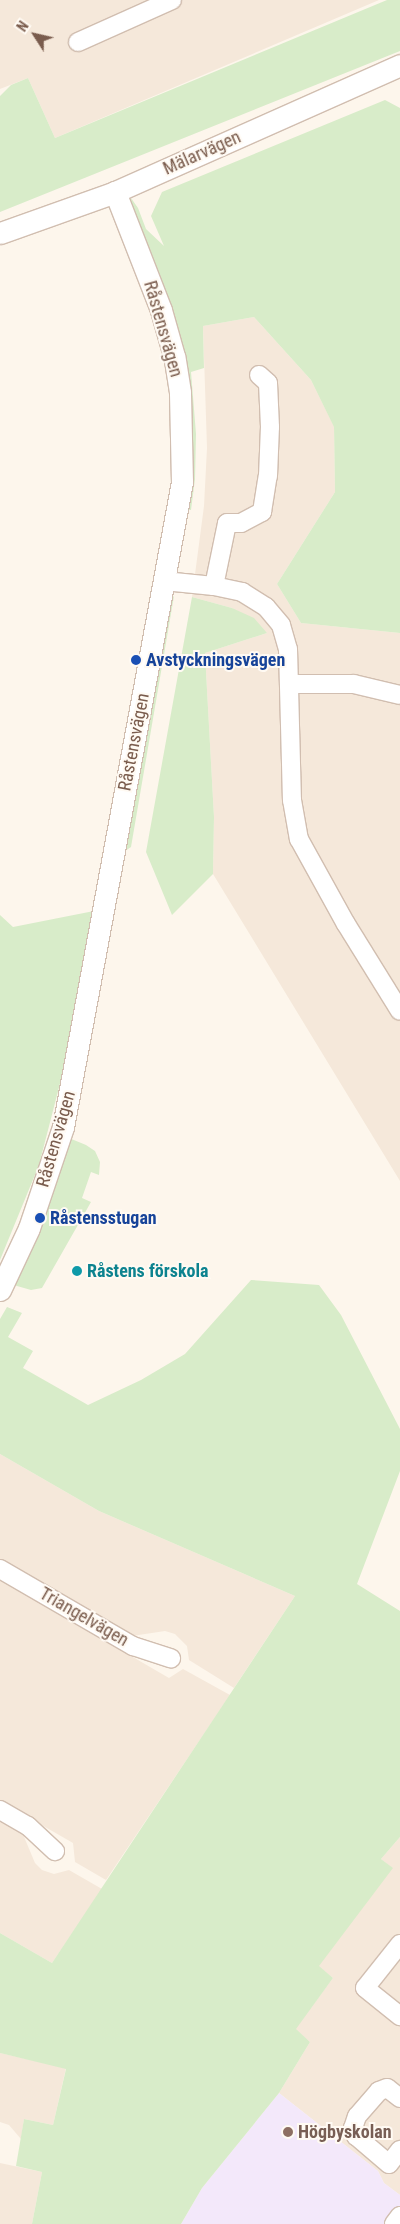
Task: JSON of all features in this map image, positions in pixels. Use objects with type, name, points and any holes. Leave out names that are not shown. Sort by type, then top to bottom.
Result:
[{"type":"street","points":[[78,42],[172,0]]},
{"type":"street","name":"Mälarvägen","points":[[0,233],[115,192],[400,65]]},
{"type":"street","name":"Råstensvägen","points":[[0,1290],[28,1228],[63,1127],[182,482],[180,392],[174,356],[161,310],[115,192]]},
{"type":"street","points":[[214,586],[227,523],[241,523],[262,512],[268,476],[270,427],[268,383],[259,375]]},
{"type":"street","points":[[164,581],[214,586],[242,592],[266,607],[281,625],[288,649],[292,800],[299,839],[346,924],[400,1011]]},
{"type":"street","points":[[290,684],[354,684],[400,694]]},
{"type":"street","name":"Triangelvägen","points":[[0,1569],[133,1646],[171,1658]]},
{"type":"street","points":[[0,1810],[28,1826],[55,1851]]},
{"type":"street","points":[[400,1944],[365,1988],[400,2016]]},
{"type":"street","points":[[400,2098],[387,2088],[379,2091],[357,2116],[353,2128],[356,2136],[389,2164],[400,2150]]},
{"type":"street","points":[[394,2224],[400,2216]]},
{"type":"shaded area","points":[[0,0],[379,0],[55,138],[28,78],[0,89]]},
{"type":"shaded area","points":[[254,317],[311,380],[334,426],[335,492],[277,584],[301,623],[400,633],[400,1181],[213,874],[214,817],[205,653],[267,633],[232,608],[192,597],[204,506],[207,448],[203,326]]},
{"type":"shaded area","points":[[0,1454],[99,1511],[295,1596],[234,1688],[189,1660],[187,1646],[175,1634],[165,1631],[132,1636],[0,1560]]},
{"type":"shaded area","points":[[0,1580],[169,1678],[183,1669],[230,1695],[106,1880],[75,1862],[73,1843],[0,1801]]},
{"type":"shaded area","points":[[0,1819],[22,1832],[35,1863],[42,1870],[54,1874],[69,1870],[102,1889],[52,1963],[0,1933]]},
{"type":"shaded area","points":[[400,1837],[400,2195],[384,2183],[378,2171],[279,2093],[310,2042],[295,2029],[333,1978],[318,1966],[392,1868],[381,1859]]},
{"type":"shaded area","points":[[0,2053],[66,2068],[53,2125],[24,2119],[21,2139],[9,2125],[0,2122]]},
{"type":"shaded area","name":"Högbyskolan","points":[[279,2093],[378,2171],[384,2183],[400,2195],[400,2224],[181,2224],[202,2188]]},
{"type":"shaded area","points":[[0,2163],[42,2172],[32,2224],[0,2224]]},
{"type":"green space","points":[[387,0],[400,0],[400,51],[0,212],[0,96],[11,85],[28,78],[55,138]]},
{"type":"green space","points":[[385,100],[400,108],[400,633],[301,623],[277,584],[335,492],[334,427],[311,380],[254,317],[203,326],[204,368],[191,372],[196,434],[195,479],[191,510],[181,509],[188,435],[132,212],[131,198],[138,208],[146,229],[164,246],[151,216],[162,192]]},
{"type":"green space","points":[[174,596],[131,847],[122,853],[166,603]]},
{"type":"green space","points":[[192,597],[232,608],[254,618],[267,633],[205,653],[214,817],[213,874],[172,915],[146,852]]},
{"type":"green space","points":[[99,910],[65,1064],[39,1165],[0,1260],[0,915],[13,927]]},
{"type":"green space","points":[[69,1138],[95,1151],[100,1162],[99,1175],[91,1172],[82,1198],[91,1202],[42,1288],[31,1290],[10,1284]]},
{"type":"green space","points":[[251,1280],[319,1285],[341,1315],[400,1429],[400,1471],[357,1584],[400,1611],[400,1837],[381,1859],[393,1868],[319,1966],[333,1978],[296,2029],[310,2042],[279,2093],[202,2188],[181,2224],[32,2224],[42,2172],[16,2166],[24,2119],[53,2125],[66,2069],[0,2053],[0,1933],[52,1963],[295,1596],[99,1511],[0,1454],[0,1319],[7,1307],[22,1313],[8,1337],[33,1351],[23,1368],[88,1405],[141,1380],[185,1354]]},
{"type":"place","name":"Avstyckningsvägen","points":[[136,660]]},
{"type":"place","name":"Råstensstugan","points":[[40,1218]]},
{"type":"place","name":"Råstens förskola","points":[[77,1271]]},
{"type":"place","name":"Högbyskolan","points":[[288,2132]]}]
